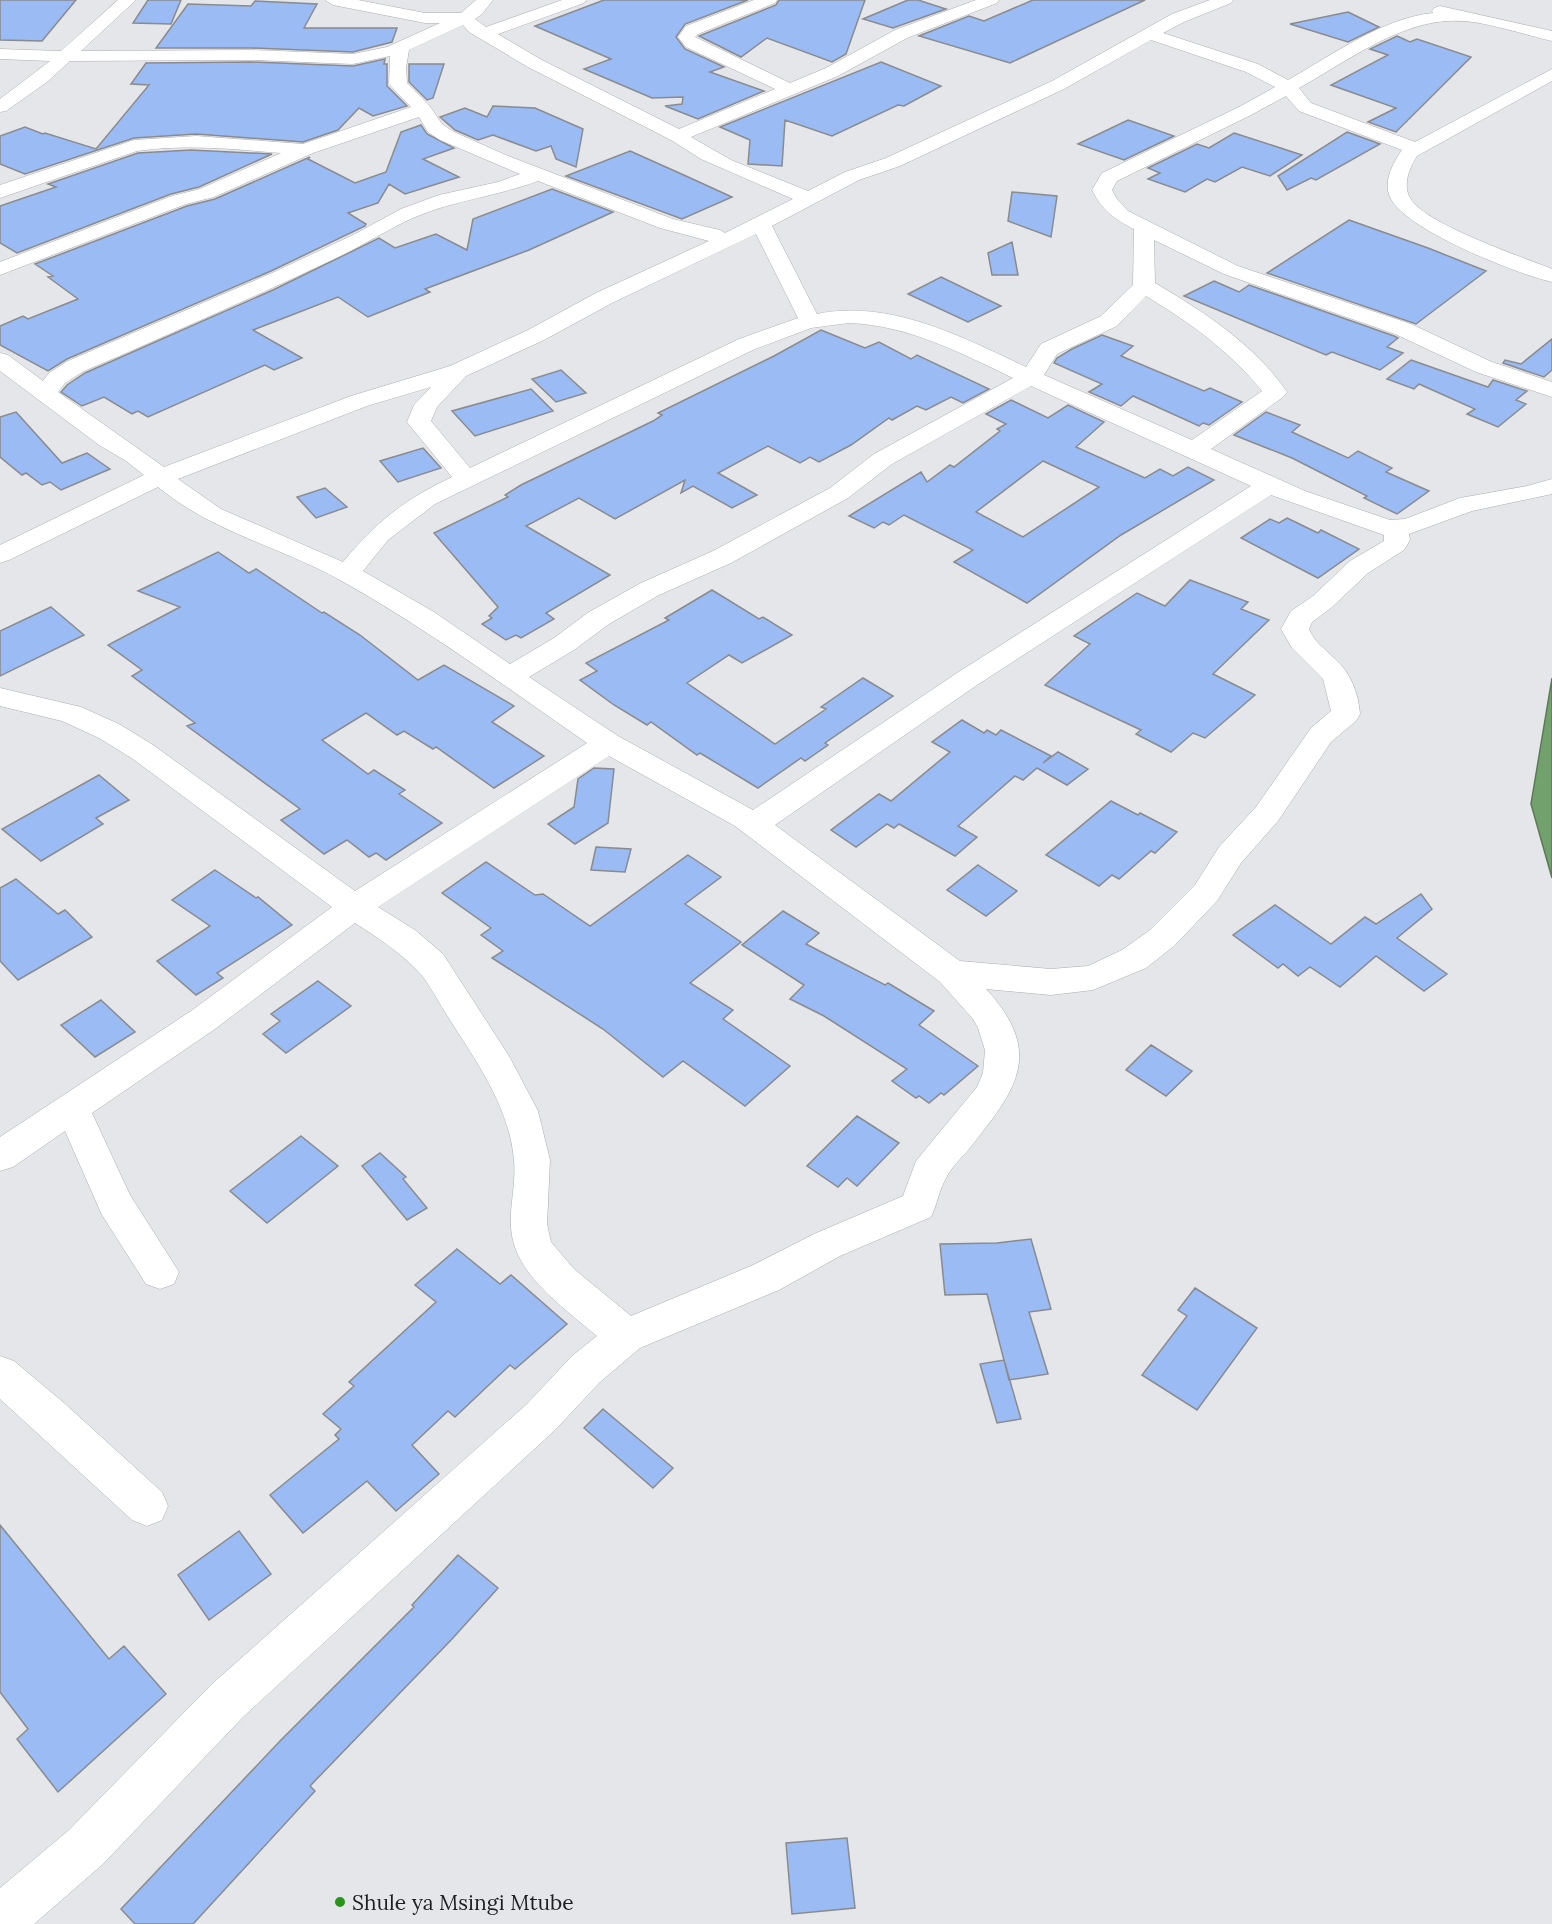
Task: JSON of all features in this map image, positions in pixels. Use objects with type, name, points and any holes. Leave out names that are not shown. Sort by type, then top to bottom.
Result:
[{"type":"street","points":[[0,107],[41,78],[126,0]]},
{"type":"street","points":[[333,0],[424,18],[465,18],[475,28],[555,74],[746,173],[811,199]]},
{"type":"street","points":[[0,54],[130,58],[250,55],[353,59],[381,55],[465,18],[476,11],[484,0]]},
{"type":"street","points":[[485,33],[578,0]]},
{"type":"street","points":[[769,0],[692,30],[686,37],[692,43],[790,90]]},
{"type":"street","points":[[678,136],[832,72],[901,34],[991,0]]},
{"type":"street","points":[[0,555],[160,477],[359,400],[458,371],[536,335],[604,298],[761,224],[852,176],[893,162],[1058,85],[1178,18],[1225,0]]},
{"type":"street","points":[[1410,3],[1552,36]]},
{"type":"street","points":[[1462,16],[1414,20],[1390,30],[1245,111],[1109,177],[1102,190],[1108,202],[1121,215],[1231,270],[1402,329],[1484,367],[1552,390]]},
{"type":"street","points":[[1149,34],[1252,68],[1287,86],[1305,107],[1417,149]]},
{"type":"street","points":[[401,46],[397,68],[398,84],[423,109],[435,128],[447,136],[501,160],[667,224],[713,234],[723,242]]},
{"type":"street","points":[[1552,74],[1410,152],[1402,165],[1397,188],[1398,196],[1407,209],[1428,223],[1552,276]]},
{"type":"street","points":[[0,269],[179,200],[207,193],[306,149],[423,109]]},
{"type":"street","points":[[0,192],[134,146],[154,142],[201,140],[306,149]]},
{"type":"street","points":[[45,393],[57,378],[76,366],[269,282],[360,239],[408,213],[446,199],[503,187],[539,174]]},
{"type":"street","points":[[761,224],[810,321]]},
{"type":"street","points":[[510,676],[564,644],[609,612],[650,589],[722,557],[838,493],[883,459],[1031,377],[1049,349],[1109,321],[1143,286],[1144,227]]},
{"type":"street","points":[[1143,286],[1170,301],[1231,343],[1260,371],[1275,392],[1194,450]]},
{"type":"street","points":[[347,573],[379,535],[426,499],[747,344],[810,321],[839,316],[863,317],[904,325],[1031,377],[1269,485],[1387,528],[1396,530],[1406,528],[1457,507],[1532,493],[1552,486]]},
{"type":"street","points":[[0,360],[107,440],[135,456],[185,497],[212,514],[347,573],[424,618],[608,742],[754,824],[796,858],[952,973],[985,1010],[995,1028],[1002,1050],[1000,1073],[992,1094],[929,1172],[918,1206],[827,1245],[765,1278],[626,1336],[586,1369],[541,1417],[227,1701],[86,1847],[0,1921]]},
{"type":"street","points":[[458,371],[426,405],[419,422],[466,479]]},
{"type":"street","points":[[754,824],[967,679],[1269,485]]},
{"type":"street","points":[[952,973],[1052,982],[1093,978],[1134,960],[1162,938],[1206,892],[1230,855],[1267,814],[1321,735],[1346,714],[1336,676],[1302,645],[1295,628],[1301,617],[1322,602],[1359,567],[1395,545],[1396,530]]},
{"type":"street","points":[[0,697],[71,714],[118,736],[354,907],[403,938],[431,963],[497,1066],[520,1111],[532,1160],[528,1224],[534,1250],[560,1281],[626,1336]]},
{"type":"street","points":[[0,718],[30,704]]},
{"type":"street","points":[[0,1156],[203,1020],[354,907],[608,742]]},
{"type":"street","points":[[72,1107],[115,1204],[160,1272]]},
{"type":"street","points":[[0,1374],[50,1416],[147,1506]]},
{"type":"shaded area","points":[[1552,678],[1552,878],[1531,804]]},
{"type":"building","points":[[0,0],[76,0],[42,41],[0,40]]},
{"type":"building","points":[[148,0],[181,0],[171,24],[133,23]]},
{"type":"building","points":[[604,0],[748,0],[685,24],[676,37],[685,49],[724,67],[710,72],[764,91],[698,119],[665,106],[682,104],[683,97],[652,98],[584,69],[611,59],[535,26]]},
{"type":"building","points":[[779,0],[865,0],[846,54],[832,62],[767,38],[741,57],[699,36],[776,5]]},
{"type":"building","points":[[908,0],[918,0],[946,9],[893,28],[863,19]]},
{"type":"building","points":[[1033,0],[1145,0],[1010,63],[919,36],[969,16],[984,21]]},
{"type":"building","points":[[255,1],[317,4],[304,28],[397,28],[392,42],[353,52],[251,48],[156,48],[188,4],[251,6]]},
{"type":"building","points":[[1348,12],[1379,27],[1348,42],[1290,24]]},
{"type":"building","points":[[1397,36],[1410,42],[1417,39],[1471,57],[1396,132],[1368,122],[1396,108],[1331,85],[1388,55],[1370,49]]},
{"type":"building","points":[[385,59],[387,86],[407,106],[373,116],[359,108],[338,130],[303,142],[196,134],[134,138],[25,174],[0,164],[0,136],[25,127],[96,149],[149,85],[131,84],[146,63],[251,62],[353,66]]},
{"type":"building","points":[[881,62],[941,86],[904,106],[898,105],[832,136],[785,120],[782,166],[748,164],[750,140],[720,127]]},
{"type":"building","points":[[409,64],[444,64],[433,98],[427,100],[409,82]]},
{"type":"building","points":[[493,106],[535,108],[583,129],[576,167],[556,159],[551,146],[536,151],[493,135],[478,140],[455,130],[440,117],[465,108],[487,117]]},
{"type":"building","points":[[1128,120],[1174,136],[1124,160],[1078,144]]},
{"type":"building","points":[[421,125],[427,134],[454,148],[423,159],[459,177],[405,194],[389,184],[378,203],[348,213],[366,224],[365,226],[271,271],[67,359],[48,371],[0,345],[0,326],[23,316],[28,319],[78,299],[48,277],[53,276],[35,264],[187,206],[215,199],[310,157],[308,159],[355,183],[386,172],[401,132]]},
{"type":"building","points":[[1347,132],[1380,144],[1316,180],[1311,178],[1287,190],[1278,176]]},
{"type":"building","points":[[1234,133],[1302,155],[1270,176],[1242,167],[1215,182],[1207,179],[1185,192],[1148,179],[1160,173],[1148,168],[1197,144],[1209,148]]},
{"type":"building","points":[[191,150],[272,154],[199,187],[171,194],[17,253],[0,243],[0,206],[56,187],[48,184],[138,153]]},
{"type":"building","points":[[630,151],[732,197],[682,219],[566,176]]},
{"type":"building","points":[[552,189],[613,212],[529,250],[425,289],[430,292],[368,317],[338,297],[253,330],[302,358],[274,370],[265,365],[148,417],[138,411],[132,414],[104,397],[82,406],[61,392],[85,373],[273,290],[379,238],[395,248],[436,234],[467,250],[473,219]]},
{"type":"building","points":[[1012,192],[1057,196],[1051,237],[1008,221]]},
{"type":"building","points":[[1349,220],[1486,271],[1416,324],[1267,273]]},
{"type":"building","points":[[1012,242],[1018,275],[992,275],[988,253]]},
{"type":"building","points":[[941,277],[1001,306],[968,322],[908,294]]},
{"type":"building","points":[[1214,281],[1239,292],[1249,285],[1394,336],[1398,338],[1387,347],[1403,353],[1380,370],[1332,352],[1326,355],[1184,296]]},
{"type":"building","points":[[821,330],[865,348],[879,342],[911,359],[917,355],[989,389],[963,403],[951,397],[926,410],[917,406],[892,420],[889,418],[851,445],[819,462],[810,457],[800,463],[768,446],[718,473],[757,495],[732,508],[693,486],[681,493],[685,480],[615,519],[579,498],[526,526],[610,575],[546,613],[554,619],[521,638],[516,635],[506,640],[482,624],[492,618],[489,616],[498,607],[434,533],[508,497],[505,495],[521,485],[653,421],[662,415],[658,413],[774,356]]},
{"type":"building","points":[[1102,335],[1133,346],[1121,356],[1204,391],[1210,388],[1242,402],[1209,425],[1203,423],[1199,426],[1133,396],[1121,406],[1089,392],[1102,384],[1054,363],[1057,358],[1072,349]]},
{"type":"building","points":[[1552,339],[1552,370],[1544,377],[1503,363],[1505,360],[1521,364]]},
{"type":"building","points":[[1411,360],[1488,387],[1493,380],[1527,391],[1516,400],[1526,404],[1498,427],[1467,414],[1475,409],[1419,384],[1414,389],[1387,379]]},
{"type":"building","points":[[561,370],[586,393],[556,402],[532,379]]},
{"type":"building","points":[[531,389],[553,411],[475,436],[452,411]]},
{"type":"building","points":[[1011,400],[1048,418],[1068,405],[1104,422],[1076,447],[1145,478],[1160,469],[1173,476],[1188,467],[1214,480],[1121,535],[1027,603],[954,562],[973,550],[904,515],[889,525],[883,522],[874,528],[849,516],[921,472],[927,482],[950,465],[954,467],[1000,431],[997,429],[1006,424],[986,414]],"holes":[[[1043,461],[1099,487],[1023,537],[976,512]]]},
{"type":"building","points":[[16,412],[62,463],[87,453],[110,469],[61,490],[50,482],[42,485],[26,473],[22,475],[0,457],[0,417]]},
{"type":"building","points":[[1266,412],[1300,425],[1292,432],[1348,458],[1358,451],[1392,468],[1386,472],[1429,491],[1397,514],[1292,458],[1234,435]]},
{"type":"building","points":[[423,448],[441,468],[398,482],[380,461]]},
{"type":"building","points":[[325,488],[347,507],[316,518],[297,497]]},
{"type":"building","points":[[1287,518],[1318,533],[1321,530],[1359,549],[1318,578],[1241,538],[1270,519],[1279,523]]},
{"type":"building","points":[[218,552],[249,573],[256,569],[360,635],[418,680],[444,665],[514,706],[492,722],[544,756],[494,788],[436,747],[433,749],[404,731],[397,735],[366,713],[322,740],[368,774],[374,770],[405,790],[399,794],[442,823],[386,860],[376,853],[369,857],[347,840],[324,854],[281,820],[300,809],[187,726],[195,723],[132,676],[142,670],[108,645],[180,607],[138,591]]},
{"type":"building","points":[[1190,580],[1248,602],[1241,609],[1269,620],[1213,674],[1255,695],[1205,738],[1193,733],[1171,752],[1136,734],[1141,730],[1045,685],[1090,644],[1074,636],[1137,593],[1165,606]]},
{"type":"building","points":[[712,590],[759,619],[763,617],[792,635],[742,663],[729,655],[687,683],[775,744],[826,709],[821,707],[863,678],[893,696],[825,743],[828,745],[805,761],[801,758],[758,788],[700,753],[697,755],[651,722],[647,725],[614,705],[580,680],[597,671],[586,663],[669,620],[665,618]]},
{"type":"building","points":[[51,607],[84,635],[0,676],[0,631]]},
{"type":"building","points":[[962,720],[984,733],[987,730],[996,735],[1001,730],[1051,756],[1043,763],[1058,752],[1088,769],[1067,785],[1037,768],[1023,780],[1015,776],[958,826],[977,837],[955,856],[899,824],[894,828],[887,824],[856,847],[831,830],[879,794],[891,801],[950,752],[932,742]]},
{"type":"building","points":[[594,768],[614,769],[608,823],[575,844],[548,824],[574,807],[578,779]]},
{"type":"building","points":[[99,775],[129,800],[96,818],[103,824],[41,861],[2,829]]},
{"type":"building","points":[[1111,801],[1177,832],[1155,853],[1151,851],[1119,879],[1112,875],[1099,886],[1046,855]]},
{"type":"building","points":[[596,847],[631,849],[625,872],[591,870]]},
{"type":"building","points":[[688,855],[721,877],[685,904],[741,942],[690,983],[733,1010],[723,1019],[790,1066],[745,1106],[683,1061],[663,1077],[603,1029],[492,958],[503,951],[481,935],[491,928],[442,893],[486,862],[535,895],[543,894],[590,926]]},
{"type":"building","points":[[978,865],[1017,891],[986,916],[947,890]]},
{"type":"building","points":[[215,870],[256,898],[258,897],[292,925],[217,973],[223,978],[196,995],[157,961],[210,926],[172,900]]},
{"type":"building","points":[[16,879],[58,914],[65,910],[92,937],[18,980],[0,961],[0,888]]},
{"type":"building","points":[[1421,894],[1432,909],[1397,938],[1447,974],[1424,991],[1376,956],[1340,987],[1310,967],[1298,976],[1283,964],[1278,968],[1233,935],[1275,905],[1331,944],[1365,917],[1376,924]]},
{"type":"building","points":[[783,911],[819,933],[806,944],[885,985],[888,983],[934,1011],[919,1025],[978,1066],[944,1095],[941,1093],[929,1103],[919,1096],[916,1098],[892,1081],[907,1069],[824,1016],[790,999],[804,985],[742,945]]},
{"type":"building","points":[[318,981],[351,1006],[286,1053],[263,1034],[280,1021],[271,1014]]},
{"type":"building","points":[[101,1000],[135,1032],[95,1057],[61,1025]]},
{"type":"building","points":[[1151,1045],[1192,1071],[1166,1096],[1126,1070]]},
{"type":"building","points":[[857,1116],[899,1143],[857,1186],[847,1178],[838,1187],[807,1166]]},
{"type":"building","points":[[301,1136],[338,1166],[267,1223],[230,1191]]},
{"type":"building","points":[[380,1153],[406,1177],[403,1179],[427,1208],[407,1220],[362,1166]]},
{"type":"building","points":[[1031,1239],[1051,1309],[1029,1312],[1048,1374],[1009,1380],[987,1294],[945,1295],[940,1244],[997,1243]]},
{"type":"building","points":[[457,1249],[500,1284],[511,1275],[567,1324],[515,1369],[510,1365],[455,1417],[448,1411],[412,1445],[439,1474],[396,1511],[367,1481],[303,1533],[270,1495],[339,1439],[335,1435],[341,1429],[323,1414],[354,1386],[349,1382],[436,1302],[415,1285]]},
{"type":"building","points":[[1195,1288],[1257,1328],[1197,1410],[1142,1375],[1187,1316],[1178,1310]]},
{"type":"building","points":[[1004,1360],[1021,1419],[997,1423],[980,1364]]},
{"type":"building","points":[[603,1409],[673,1468],[653,1488],[584,1428]]},
{"type":"building","points":[[0,1525],[109,1659],[124,1646],[166,1694],[58,1792],[17,1739],[28,1729],[0,1692]]},
{"type":"building","points":[[239,1531],[271,1574],[209,1620],[178,1575]]},
{"type":"building","points":[[458,1555],[498,1588],[310,1786],[315,1791],[193,1924],[135,1924],[121,1909],[280,1741],[414,1607],[412,1605]]},
{"type":"building","points":[[847,1838],[855,1908],[792,1914],[786,1843]]},
{"type":"place","name":"Shule ya Msingi Mtube","points":[[340,1902]]}]
